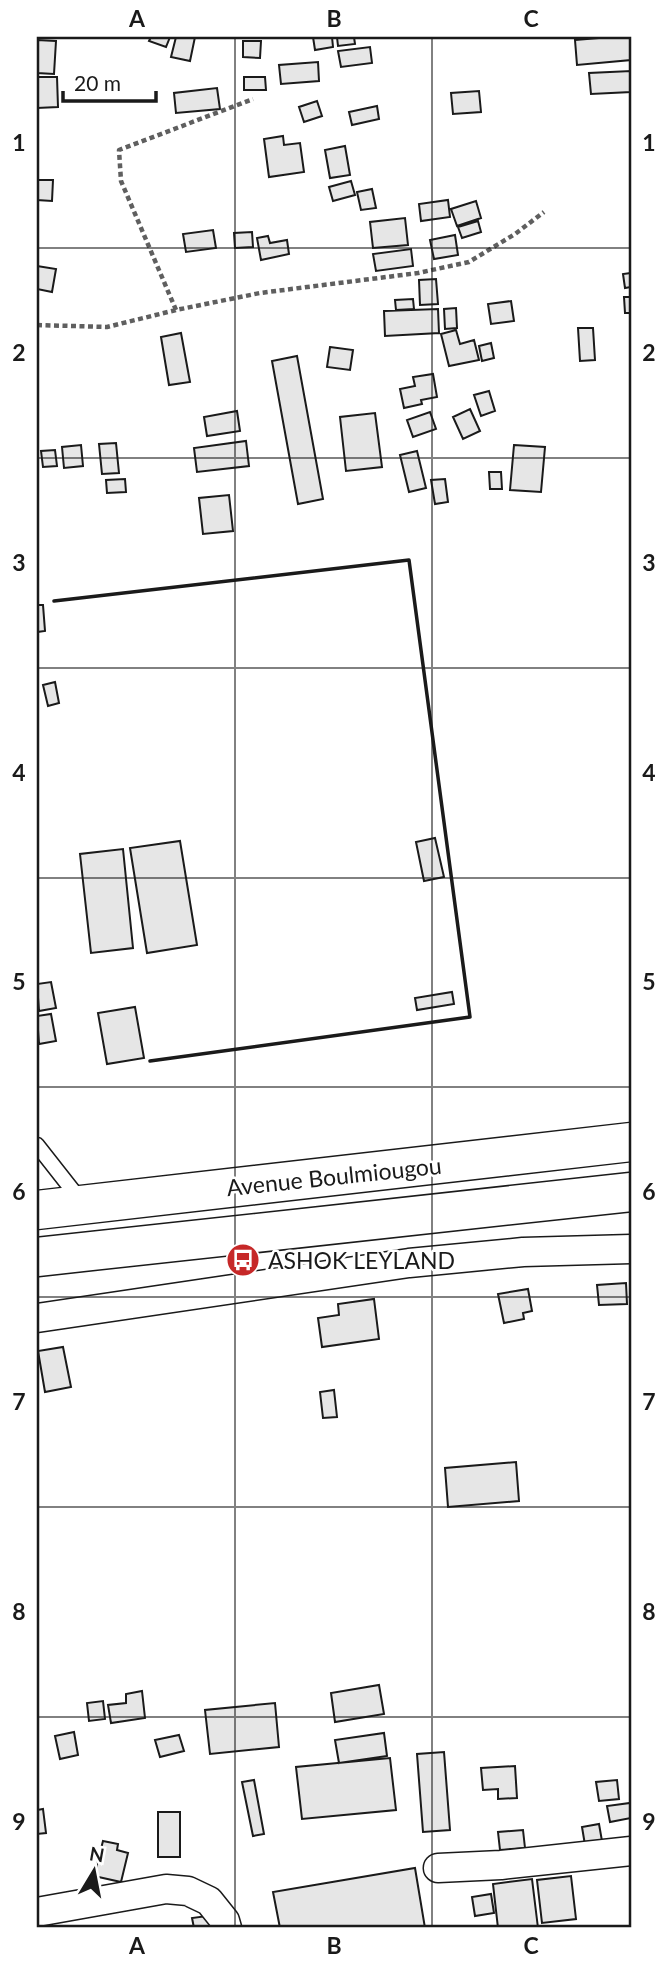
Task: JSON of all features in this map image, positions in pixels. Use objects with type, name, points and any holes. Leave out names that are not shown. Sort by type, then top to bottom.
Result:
[{"type":"highway","name":"Avenue Boulmiougou","points":[[37,1210],[631,1142]]},
{"type":"highway","points":[[37,1257],[631,1192]]},
{"type":"street","points":[[37,1318],[408,1263],[523,1252],[631,1249]]},
{"type":"street","points":[[438,1868],[501,1865],[631,1851]]},
{"type":"street","points":[[37,1912],[166,1889],[188,1891],[209,1901],[225,1921],[226,1928]]},
{"type":"lane","points":[[37,1145],[84,1205]]},
{"type":"path","points":[[176,310],[121,181],[119,150],[253,99]]},
{"type":"path","points":[[37,325],[107,327],[260,293],[418,273],[469,262],[515,234],[544,212]]},
{"type":"building","points":[[151,37],[170,37],[166,47],[149,41]]},
{"type":"building","points":[[176,37],[195,37],[190,61],[171,57]]},
{"type":"building","points":[[313,37],[332,37],[333,47],[315,50]]},
{"type":"building","points":[[337,37],[354,37],[355,44],[338,46]]},
{"type":"building","points":[[631,37],[631,60],[577,65],[575,40]]},
{"type":"building","points":[[37,40],[56,41],[54,74],[37,73]]},
{"type":"building","points":[[243,41],[261,41],[260,58],[243,57]]},
{"type":"building","points":[[370,47],[372,63],[341,67],[338,51]]},
{"type":"building","points":[[318,62],[319,81],[281,84],[279,65]]},
{"type":"building","points":[[631,71],[631,92],[591,94],[589,73]]},
{"type":"building","points":[[37,77],[57,77],[58,107],[37,108]]},
{"type":"building","points":[[244,77],[265,77],[266,90],[244,90]]},
{"type":"building","points":[[217,88],[220,109],[176,113],[174,93]]},
{"type":"building","points":[[479,91],[481,112],[453,114],[451,93]]},
{"type":"building","points":[[317,101],[322,116],[304,122],[299,107]]},
{"type":"building","points":[[377,106],[379,119],[352,125],[349,112]]},
{"type":"building","points":[[283,136],[284,145],[300,143],[304,172],[269,177],[264,139]]},
{"type":"building","points":[[345,146],[350,175],[330,178],[325,150]]},
{"type":"building","points":[[37,180],[53,180],[52,201],[37,200]]},
{"type":"building","points":[[351,181],[355,195],[333,201],[329,187]]},
{"type":"building","points":[[372,189],[376,208],[361,210],[357,192]]},
{"type":"building","points":[[448,200],[450,217],[421,221],[419,204]]},
{"type":"building","points":[[476,201],[481,218],[457,226],[451,209]]},
{"type":"building","points":[[405,218],[408,245],[373,248],[370,222]]},
{"type":"building","points":[[478,221],[481,232],[462,238],[458,227]]},
{"type":"building","points":[[213,230],[216,248],[186,252],[183,234]]},
{"type":"building","points":[[252,232],[253,247],[235,248],[234,233]]},
{"type":"building","points":[[455,235],[458,255],[434,259],[430,240]]},
{"type":"building","points":[[268,236],[270,243],[287,240],[289,254],[261,260],[257,238]]},
{"type":"building","points":[[411,249],[413,266],[376,271],[373,254]]},
{"type":"building","points":[[37,266],[56,269],[52,292],[37,289]]},
{"type":"building","points":[[631,273],[631,287],[625,288],[623,274]]},
{"type":"building","points":[[436,279],[438,304],[420,305],[419,280]]},
{"type":"building","points":[[624,297],[631,297],[631,313],[625,313]]},
{"type":"building","points":[[413,299],[414,309],[396,310],[395,300]]},
{"type":"building","points":[[511,301],[514,321],[491,324],[488,304]]},
{"type":"building","points":[[456,308],[457,328],[445,329],[444,309]]},
{"type":"building","points":[[438,309],[439,333],[385,336],[384,311]]},
{"type":"building","points":[[578,328],[593,328],[595,360],[580,361]]},
{"type":"building","points":[[456,330],[460,344],[474,340],[479,360],[449,366],[441,334]]},
{"type":"building","points":[[181,333],[190,382],[169,385],[161,337]]},
{"type":"building","points":[[491,343],[494,358],[482,361],[479,346]]},
{"type":"building","points":[[330,347],[353,350],[350,370],[327,367]]},
{"type":"building","points":[[297,356],[323,499],[298,504],[272,361]]},
{"type":"building","points":[[433,374],[437,397],[421,400],[422,404],[404,408],[400,389],[415,386],[413,377]]},
{"type":"building","points":[[489,391],[495,411],[481,416],[474,395]]},
{"type":"building","points":[[470,409],[480,431],[463,439],[453,417]]},
{"type":"building","points":[[237,411],[240,431],[207,436],[204,417]]},
{"type":"building","points":[[430,412],[436,429],[413,437],[407,420]]},
{"type":"building","points":[[375,413],[382,467],[346,471],[340,417]]},
{"type":"building","points":[[246,441],[249,466],[197,472],[194,448]]},
{"type":"building","points":[[116,443],[119,473],[102,474],[99,444]]},
{"type":"building","points":[[81,445],[83,466],[64,468],[62,447]]},
{"type":"building","points":[[514,445],[545,447],[541,492],[510,490]]},
{"type":"building","points":[[55,450],[57,466],[43,467],[41,451]]},
{"type":"building","points":[[417,451],[426,488],[409,492],[400,455]]},
{"type":"building","points":[[489,472],[501,472],[502,489],[490,489]]},
{"type":"building","points":[[125,479],[126,492],[107,493],[106,480]]},
{"type":"building","points":[[445,479],[448,502],[435,504],[431,480]]},
{"type":"building","points":[[229,495],[233,531],[203,534],[199,498]]},
{"type":"building","points":[[37,605],[43,605],[45,631],[37,632]]},
{"type":"building","points":[[55,682],[59,703],[48,706],[43,685]]},
{"type":"building","points":[[435,838],[444,877],[424,881],[416,842]]},
{"type":"building","points":[[180,841],[197,945],[147,953],[130,848]]},
{"type":"building","points":[[123,849],[133,948],[91,953],[80,854]]},
{"type":"building","points":[[51,982],[56,1008],[39,1011],[37,984]]},
{"type":"building","points":[[452,992],[454,1004],[417,1010],[415,998]]},
{"type":"building","points":[[135,1007],[144,1058],[107,1064],[98,1013]]},
{"type":"building","points":[[51,1014],[56,1041],[39,1044],[37,1016]]},
{"type":"building","points":[[626,1283],[627,1304],[599,1305],[597,1285]]},
{"type":"building","points":[[528,1289],[532,1311],[523,1313],[524,1319],[504,1323],[498,1294]]},
{"type":"building","points":[[374,1299],[379,1339],[322,1347],[318,1318],[339,1315],[338,1304]]},
{"type":"building","points":[[63,1347],[71,1387],[45,1392],[38,1351]]},
{"type":"building","points":[[334,1390],[337,1417],[323,1418],[320,1392]]},
{"type":"building","points":[[516,1462],[519,1501],[448,1507],[445,1468]]},
{"type":"building","points":[[379,1685],[384,1714],[335,1722],[331,1693]]},
{"type":"building","points":[[142,1691],[145,1718],[111,1723],[108,1705],[126,1703],[126,1694]]},
{"type":"building","points":[[103,1701],[105,1719],[89,1721],[87,1703]]},
{"type":"building","points":[[275,1703],[279,1747],[210,1754],[205,1710]]},
{"type":"building","points":[[74,1732],[78,1755],[60,1759],[55,1736]]},
{"type":"building","points":[[384,1733],[387,1756],[339,1763],[335,1740]]},
{"type":"building","points":[[179,1735],[184,1751],[160,1757],[155,1740]]},
{"type":"building","points":[[444,1752],[450,1830],[423,1832],[417,1754]]},
{"type":"building","points":[[390,1758],[396,1810],[302,1819],[296,1767]]},
{"type":"building","points":[[515,1766],[517,1798],[498,1799],[498,1789],[483,1790],[481,1768]]},
{"type":"building","points":[[254,1780],[264,1834],[253,1836],[242,1782]]},
{"type":"building","points":[[617,1780],[619,1799],[599,1801],[596,1782]]},
{"type":"building","points":[[630,1803],[631,1818],[610,1822],[607,1806]]},
{"type":"building","points":[[43,1809],[46,1833],[37,1834],[37,1810]]},
{"type":"building","points":[[158,1812],[180,1812],[180,1857],[158,1857]]},
{"type":"building","points":[[599,1824],[602,1841],[585,1845],[582,1827]]},
{"type":"building","points":[[523,1830],[525,1848],[500,1850],[498,1832]]},
{"type":"building","points":[[103,1841],[118,1844],[117,1850],[128,1853],[121,1882],[94,1876]]},
{"type":"building","points":[[415,1868],[425,1928],[280,1928],[273,1892]]},
{"type":"building","points":[[571,1876],[576,1919],[542,1923],[537,1880]]},
{"type":"building","points":[[532,1879],[538,1928],[498,1928],[493,1884]]},
{"type":"building","points":[[491,1894],[494,1913],[475,1916],[472,1897]]},
{"type":"building","points":[[214,1915],[216,1928],[194,1928],[192,1918]]},
{"type":"wall","points":[[54,601],[409,560],[470,1017],[150,1061]]},
{"type":"place","name":"ASHOK LEYLAND","points":[[243,1260]]}]
